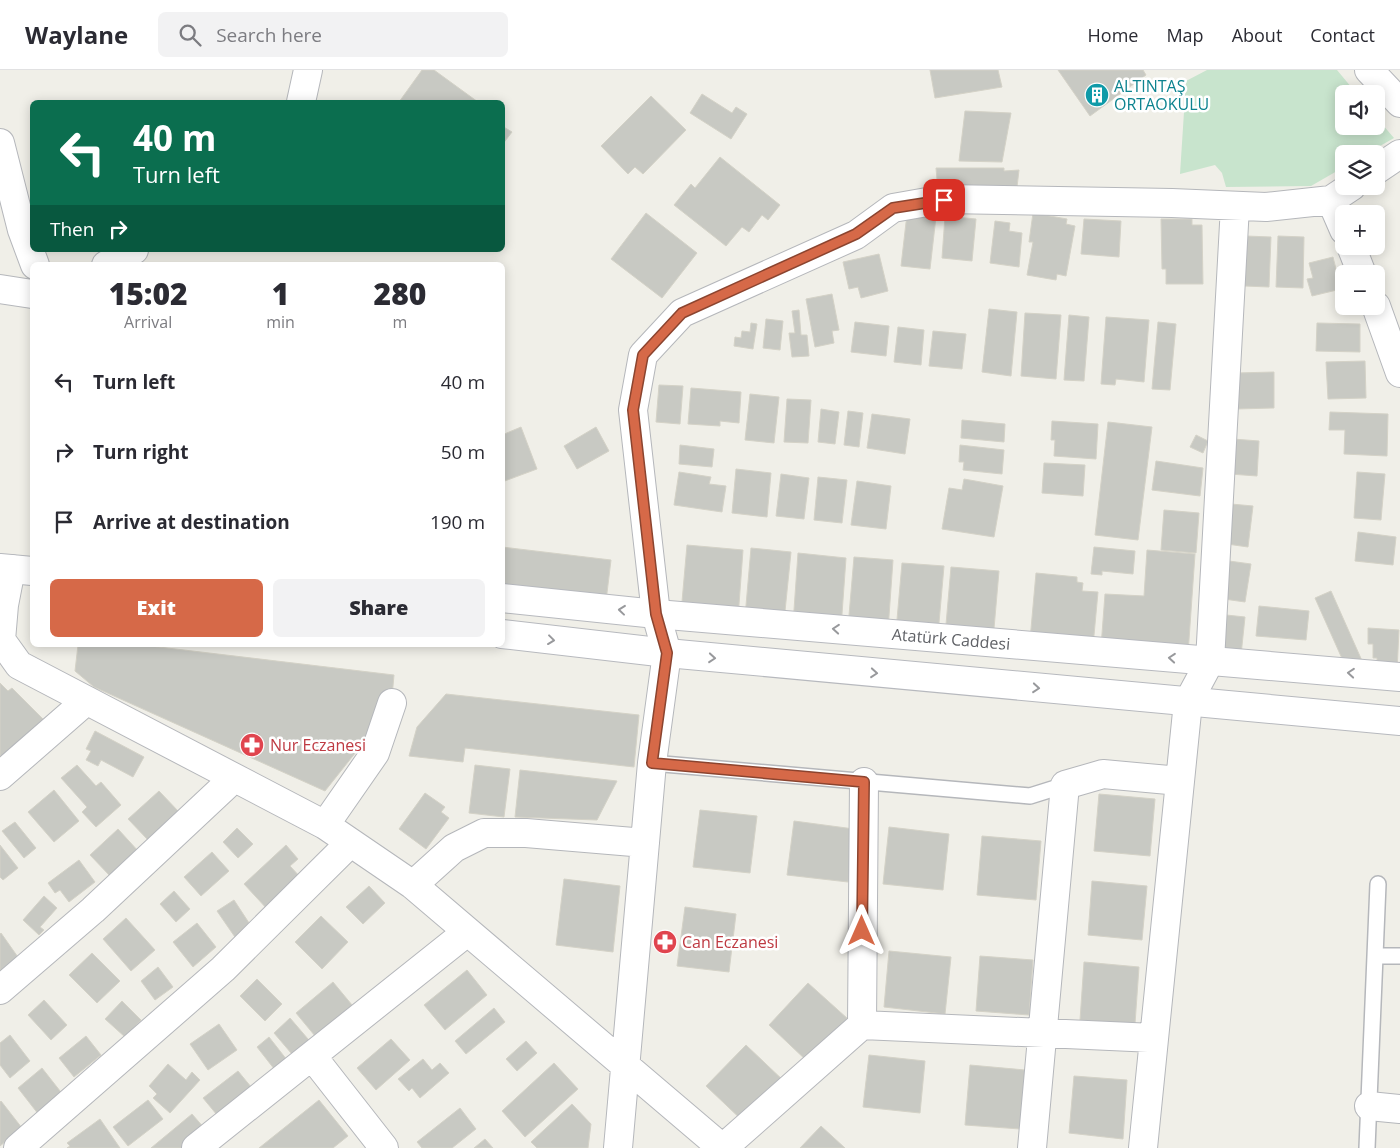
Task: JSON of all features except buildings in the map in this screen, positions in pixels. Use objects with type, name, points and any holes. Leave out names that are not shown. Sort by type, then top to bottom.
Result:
[{"type":"street","points":[[301,100],[308,70]]},
{"type":"street","points":[[1369,70],[1400,103]]},
{"type":"street","points":[[0,143],[22,230],[30,252]]},
{"type":"street","points":[[1385,164],[1400,154]]},
{"type":"street","points":[[618,1148],[652,763],[667,653],[656,614],[633,410],[643,355],[682,313],[856,234],[893,208],[944,200],[1266,208],[1335,194]]},
{"type":"street","points":[[1143,1148],[1188,702],[1210,661],[1235,206]]},
{"type":"street","points":[[112,262],[130,252]]},
{"type":"street","points":[[0,289],[30,294]]},
{"type":"street","points":[[1379,315],[1400,373]]},
{"type":"street","points":[[15,569],[4,605],[0,640],[19,665],[325,825],[413,886],[625,1066],[709,1144],[862,1025],[1154,1038]]},
{"type":"street","name":"Atatürk Caddesi","points":[[505,598],[656,614],[1400,677]]},
{"type":"street","points":[[505,634],[667,653],[1400,721]]},
{"type":"street","points":[[0,776],[86,701]]},
{"type":"street","points":[[325,825],[375,753],[392,703]]},
{"type":"street","points":[[1032,1148],[1065,785],[1103,774],[1180,781]]},
{"type":"street","points":[[0,990],[93,910],[234,778]]},
{"type":"street","points":[[862,1025],[864,782]]},
{"type":"street","points":[[413,886],[454,848],[484,833],[526,833],[645,843]]},
{"type":"street","points":[[18,1148],[223,969],[350,843]]},
{"type":"street","points":[[196,1148],[468,932]]},
{"type":"street","points":[[312,1056],[384,1148]]},
{"type":"street","points":[[1369,1106],[1400,1109]]},
{"type":"lane","points":[[652,763],[1030,796],[1065,785]]},
{"type":"lane","points":[[1367,1148],[1378,884]]},
{"type":"lane","points":[[1375,956],[1400,956]]},
{"type":"green space","points":[[1207,70],[1337,70],[1350,85],[1335,85],[1335,135],[1385,135],[1385,128],[1394,138],[1382,145],[1335,145],[1335,172],[1311,186],[1226,187],[1222,173],[1215,165],[1180,174],[1186,81]]},
{"type":"place","name":"ALTINTAŞ ORTAOKULU","points":[[1097,95]]},
{"type":"place","name":"Nur Eczanesi","points":[[252,745]]},
{"type":"place","name":"Can Eczanesi","points":[[665,942]]},
{"type":"route","points":[[862,931],[864,782],[652,763],[667,653],[656,614],[633,410],[643,355],[682,313],[856,234],[893,208],[944,200]]}]
